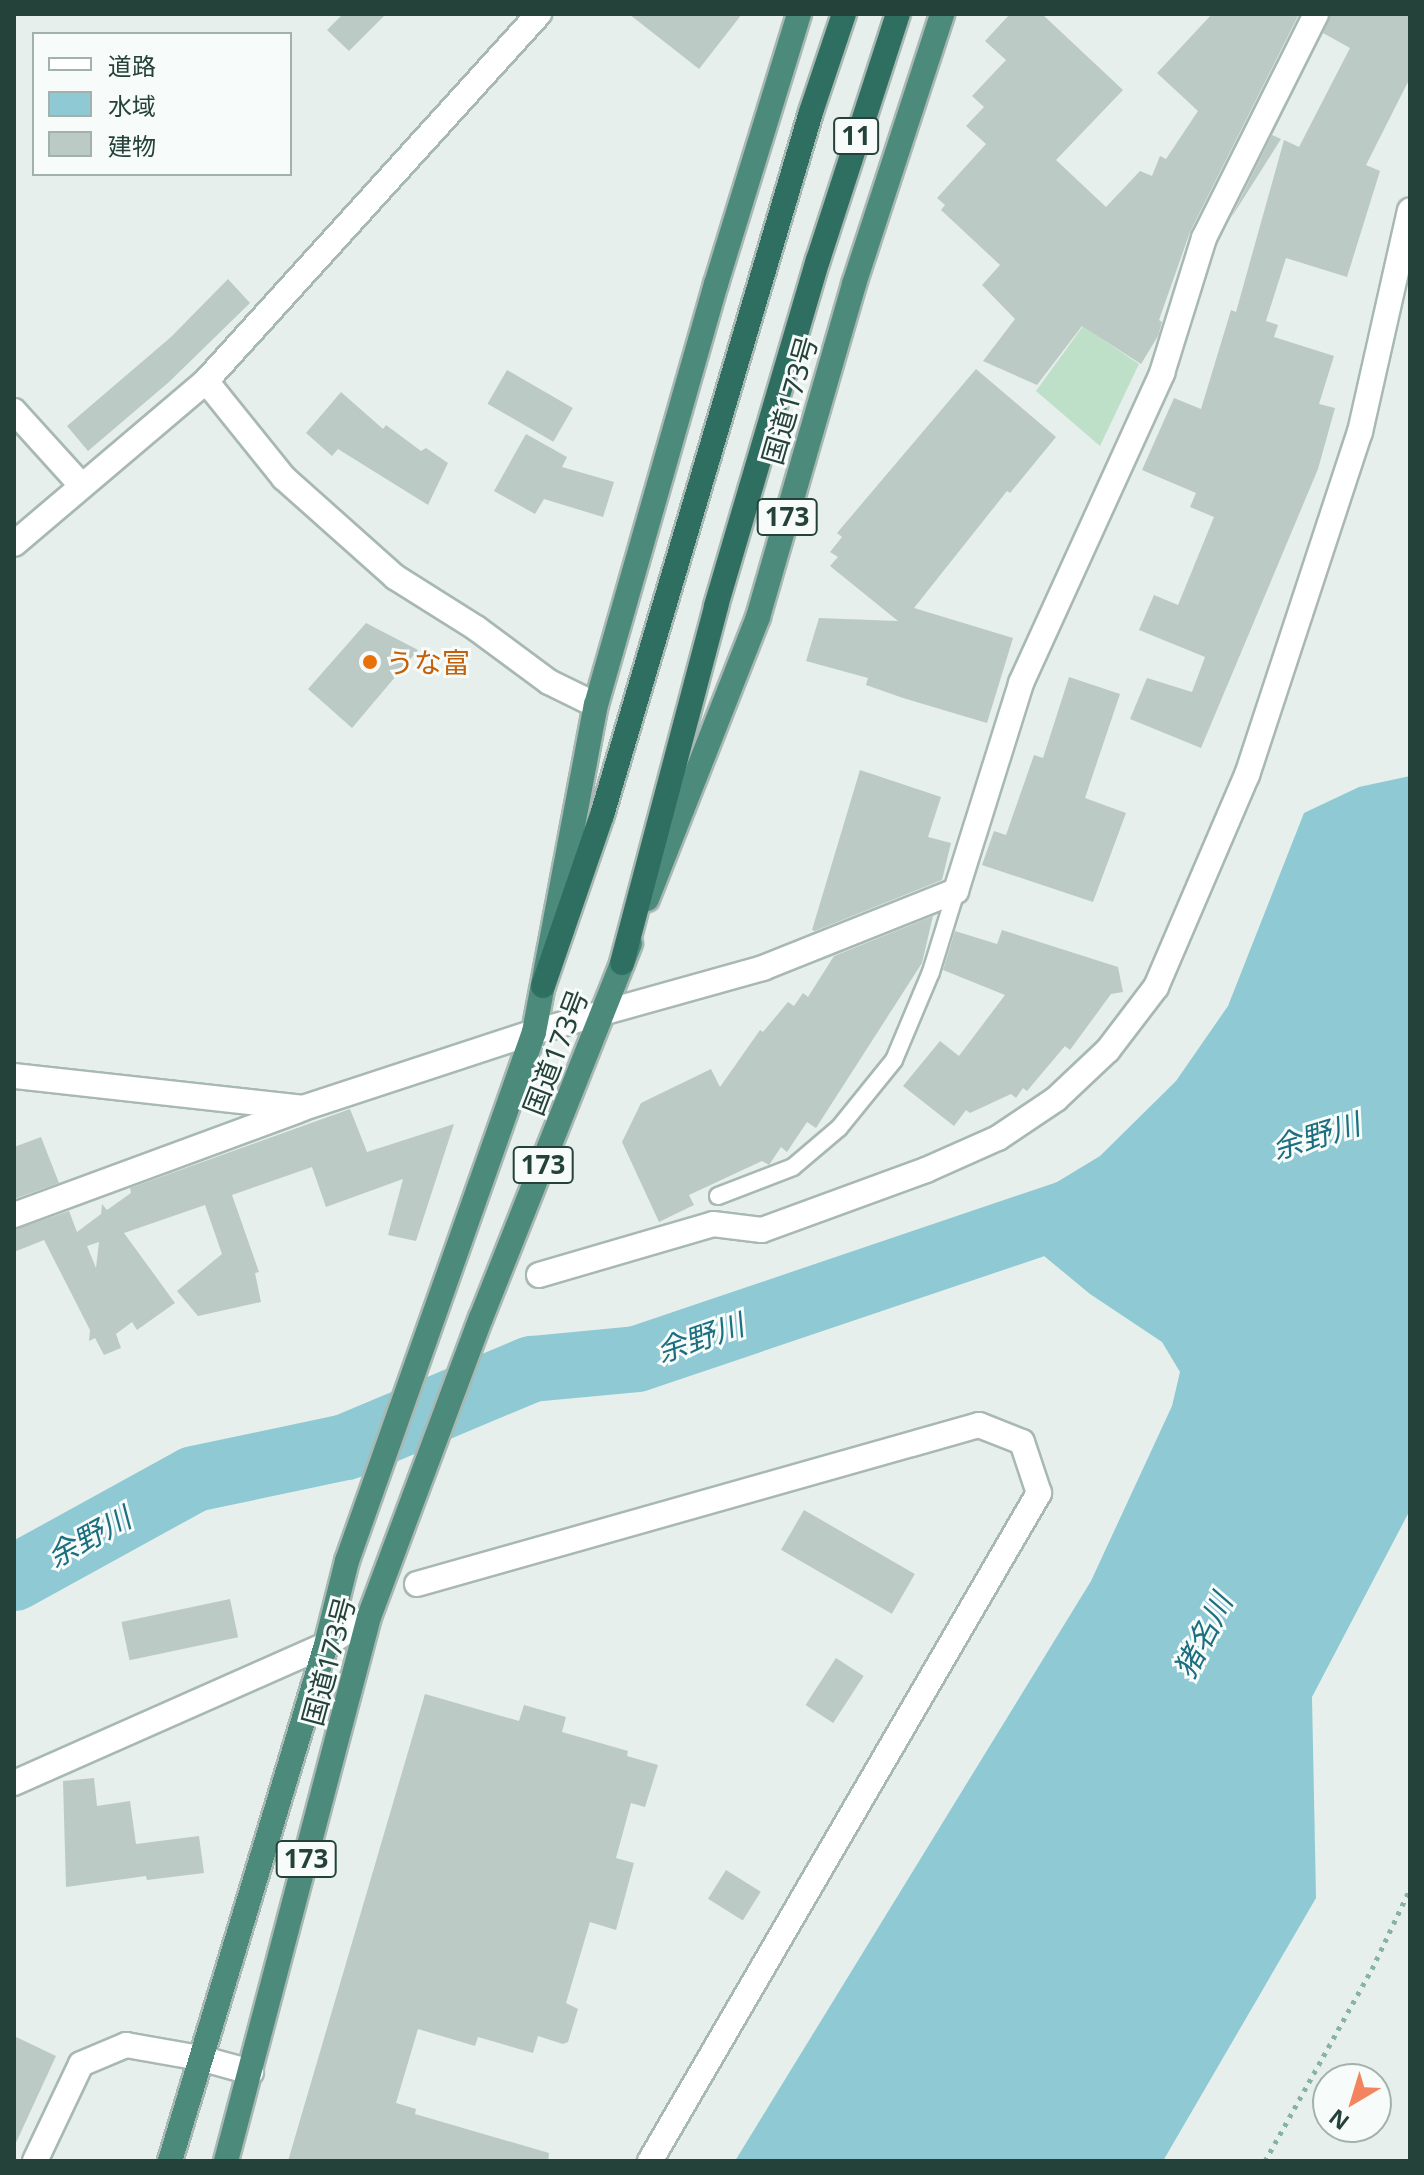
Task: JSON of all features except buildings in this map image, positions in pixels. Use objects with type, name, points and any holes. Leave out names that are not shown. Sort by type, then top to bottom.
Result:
[{"type":"highway","name":"国道173号","points":[[170,2161],[326,1645],[347,1561],[534,1032],[596,705],[716,284],[799,14]]},
{"type":"highway","points":[[543,986],[607,800],[771,246],[844,14]]},
{"type":"highway","name":"11","points":[[622,963],[716,606],[818,260],[898,14]]},
{"type":"highway","name":"国道173号","points":[[226,2161],[369,1617],[389,1557],[758,617],[854,284],[942,14]]},
{"type":"street","points":[[14,544],[206,381],[539,14]]},
{"type":"street","points":[[14,1215],[303,1108],[534,1032],[763,968],[956,891],[1021,683],[1162,373],[1204,238],[1316,14]]},
{"type":"street","points":[[539,1275],[713,1224],[762,1230],[926,1170],[998,1138],[1056,1099],[1108,1050],[1156,987],[1247,775],[1360,432],[1410,211]]},
{"type":"street","points":[[206,381],[284,478],[395,577],[476,628],[549,682],[596,705]]},
{"type":"street","points":[[14,411],[82,486]]},
{"type":"street","points":[[14,1076],[303,1108]]},
{"type":"street","points":[[417,1584],[979,1425],[1022,1442],[1039,1493],[650,2161]]},
{"type":"street","points":[[14,1783],[326,1645],[369,1617]]},
{"type":"street","points":[[35,2161],[81,2064],[126,2045],[200,2058],[251,2072]]},
{"type":"lane","points":[[718,1196],[793,1167],[839,1128],[894,1060],[931,972],[956,891]]},
{"type":"path","points":[[1265,2161],[1372,1969],[1410,1889]]},
{"type":"green space","points":[[1083,326],[1139,364],[1100,446],[1036,391]]},
{"type":"water","name":"猪名川","points":[[1410,776],[1410,1510],[1312,1697],[1316,1898],[1163,2161],[735,2161],[1091,1581],[1172,1406],[1180,1372],[1162,1342],[1090,1294],[1038,1251],[1029,1199],[1100,1156],[1176,1081],[1228,1006],[1304,813],[1359,787]]},
{"type":"waterway","name":"余野川","points":[[14,1578],[194,1479],[346,1447],[532,1369],[637,1359],[1119,1196]]},
{"type":"place","name":"うな富","points":[[370,662]]}]
